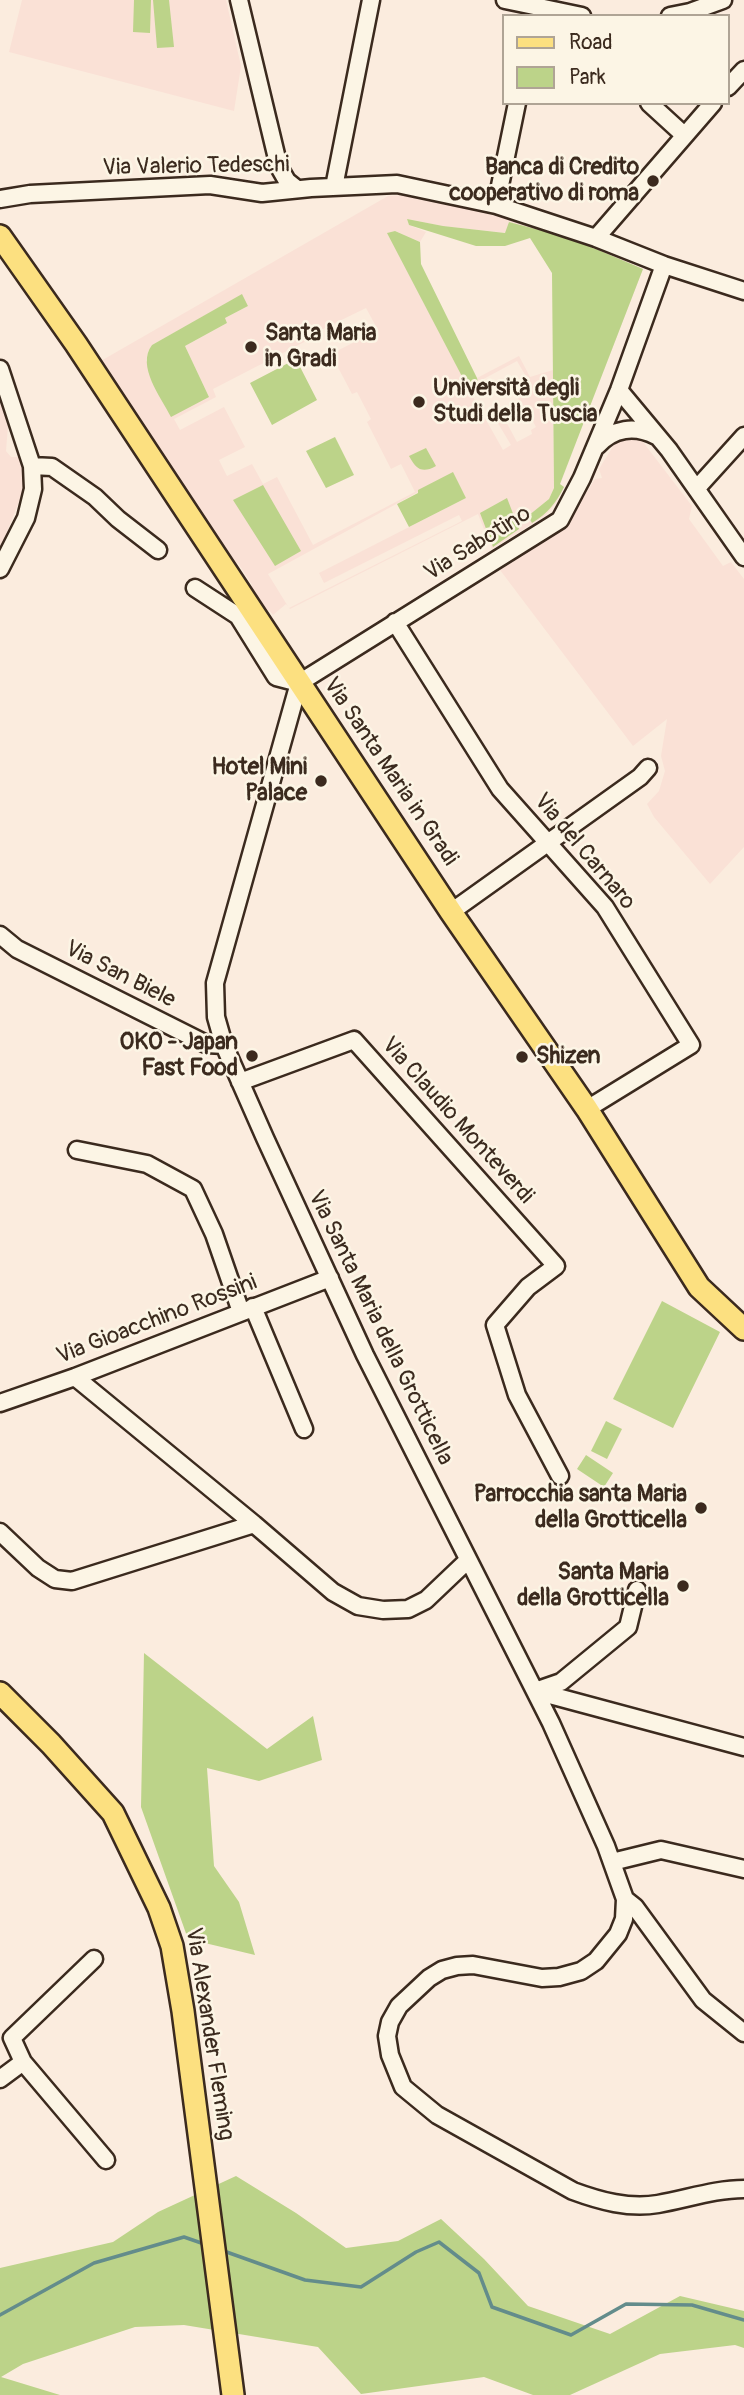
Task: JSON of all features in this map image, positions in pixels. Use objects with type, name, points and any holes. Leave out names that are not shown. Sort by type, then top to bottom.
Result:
[{"type":"main road","name":"Via Santa Maria in Gradi","points":[[0,236],[76,344],[451,912],[587,1109],[699,1287],[744,1329]]},
{"type":"main road","name":"Via Alexander Fleming","points":[[0,1693],[51,1744],[113,1813],[159,1908],[172,1946],[183,2011],[233,2395]]},
{"type":"street","points":[[239,0],[279,167],[287,181],[297,189]]},
{"type":"street","points":[[334,187],[370,0]]},
{"type":"street","points":[[505,0],[572,14]]},
{"type":"street","points":[[680,14],[723,0]]},
{"type":"street","points":[[730,85],[744,70]]},
{"type":"street","points":[[496,205],[517,105]]},
{"type":"street","points":[[651,105],[684,135]]},
{"type":"street","points":[[596,238],[711,105]]},
{"type":"street","name":"Via Valerio Tedeschi","points":[[0,199],[30,194],[210,185],[262,193],[397,184],[496,205],[744,291]]},
{"type":"street","name":"Via Sabotino","points":[[299,683],[560,520],[619,390],[664,265]]},
{"type":"street","points":[[0,369],[33,466],[33,489],[26,517],[0,569]]},
{"type":"street","points":[[619,390],[660,439],[744,557]]},
{"type":"street","points":[[593,450],[605,438],[622,430],[638,430],[660,439]]},
{"type":"street","points":[[696,488],[744,436]]},
{"type":"street","points":[[33,466],[52,467],[95,497],[158,550]]},
{"type":"street","points":[[195,588],[238,615],[276,677],[299,683]]},
{"type":"street","name":"Via del Carnaro","points":[[395,622],[500,789],[605,907],[691,1045],[587,1109]]},
{"type":"street","name":"Via Santa Maria della Grotticella","points":[[299,683],[215,983],[216,1017],[224,1045],[240,1082],[365,1355],[551,1723],[612,1862],[625,1899]]},
{"type":"street","points":[[451,912],[640,777],[648,768]]},
{"type":"street","name":"Via San Biele","points":[[3,945],[17,949],[205,1044],[224,1045]]},
{"type":"street","name":"Via Claudio Monteverdi","points":[[240,1082],[354,1040],[556,1266],[528,1287],[495,1325],[517,1395],[560,1476]]},
{"type":"street","points":[[77,1150],[147,1164],[193,1189],[304,1429]]},
{"type":"street","name":"Via Gioacchino Rossini","points":[[0,1403],[45,1388],[76,1385],[107,1364],[330,1278]]},
{"type":"street","points":[[104,1402],[101,1392],[102,1379],[107,1364]]},
{"type":"street","points":[[76,1385],[104,1402],[333,1592],[358,1606],[383,1610],[408,1609],[426,1600],[467,1561]]},
{"type":"street","points":[[0,1532],[38,1568],[55,1579],[72,1581],[254,1524]]},
{"type":"street","points":[[535,1691],[561,1682],[628,1627],[637,1590]]},
{"type":"street","points":[[535,1691],[744,1747]]},
{"type":"street","points":[[612,1862],[661,1850],[744,1869]]},
{"type":"street","points":[[625,1899],[635,1907],[702,2000],[744,2033]]},
{"type":"street","points":[[625,1899],[624,1919],[618,1934],[596,1961],[581,1971],[542,1978],[473,1965],[457,1965],[429,1978],[399,2006],[390,2022],[387,2036],[395,2070],[403,2087],[437,2115],[573,2191],[597,2200],[627,2206],[655,2204],[729,2189],[744,2189]]},
{"type":"street","points":[[94,1959],[12,2038],[23,2062],[106,2160]]},
{"type":"street","points":[[0,2078],[23,2062]]},
{"type":"shaded area","points":[[22,0],[226,0],[241,66],[234,111],[9,52]]},
{"type":"shaded area","name":"Università degli Studi della Tuscia","points":[[405,195],[438,200],[571,237],[643,269],[583,425],[642,269],[509,222],[506,233],[407,219],[409,225],[426,232],[420,242],[395,231],[388,233],[503,450],[511,445],[496,420],[503,416],[517,442],[532,434],[531,430],[536,427],[527,410],[523,411],[516,392],[521,389],[518,383],[527,378],[517,361],[478,382],[477,378],[519,356],[530,377],[553,370],[554,488],[549,499],[529,516],[532,522],[563,487],[560,484],[564,487],[546,515],[492,549],[478,514],[289,608],[462,521],[459,515],[324,583],[319,573],[466,498],[453,473],[268,574],[288,607],[286,604],[273,615],[269,610],[264,614],[248,589],[252,585],[238,563],[231,566],[99,362],[388,196]],"holes":[[[242,295],[248,306],[225,318],[227,323],[185,346],[209,397],[146,361],[152,345]],[[366,308],[378,330],[331,354],[352,394],[357,392],[371,419],[367,422],[391,469],[401,464],[415,492],[313,545],[277,477],[263,484],[252,464],[227,476],[219,460],[245,447],[224,407],[180,430],[174,419],[216,397],[213,389],[310,339],[307,333],[316,328],[319,331]]]},
{"type":"shaded area","points":[[0,385],[9,413],[6,451],[11,457],[25,457],[26,484],[0,549]]},
{"type":"shaded area","points":[[625,436],[635,436],[643,442],[692,506],[689,519],[723,566],[731,562],[744,579],[744,847],[710,884],[654,817],[647,804],[659,791],[665,771],[661,756],[667,719],[633,746],[500,570],[563,530],[595,479],[602,478],[599,469],[617,440]]},
{"type":"green space","points":[[134,0],[151,0],[150,33],[133,32]]},
{"type":"green space","points":[[153,0],[169,0],[174,47],[157,48]]},
{"type":"green space","points":[[407,219],[505,233],[509,222],[570,238],[643,269],[560,484],[564,487],[551,507],[532,523],[528,516],[549,499],[554,488],[552,273],[530,238],[505,246],[476,246],[409,225]]},
{"type":"green space","points":[[395,231],[420,242],[421,264],[477,378],[478,382],[468,388],[387,233]]},
{"type":"green space","points":[[242,294],[248,306],[225,318],[227,323],[185,346],[209,397],[171,417],[148,372],[148,353],[152,345]]},
{"type":"green space","points":[[296,359],[317,400],[272,425],[250,383]]},
{"type":"green space","points":[[335,437],[354,475],[326,488],[306,451]]},
{"type":"green space","points":[[426,448],[436,466],[423,470],[414,464],[409,456]]},
{"type":"green space","points":[[453,472],[466,498],[409,527],[397,504]]},
{"type":"green space","points":[[263,485],[301,551],[275,566],[233,500]]},
{"type":"green space","points":[[507,498],[519,529],[493,547],[480,513]]},
{"type":"green space","points":[[662,1301],[720,1332],[673,1428],[613,1399]]},
{"type":"green space","points":[[606,1421],[622,1429],[607,1459],[591,1451]]},
{"type":"green space","points":[[586,1455],[613,1473],[604,1487],[577,1469]]},
{"type":"green space","points":[[144,1653],[267,1749],[313,1716],[322,1760],[259,1781],[207,1768],[214,1866],[239,1902],[255,1955],[188,1939],[141,1807]]},
{"type":"green space","points":[[236,2176],[346,2248],[398,2241],[441,2219],[484,2259],[528,2306],[610,2334],[680,2296],[744,2311],[744,2348],[735,2345],[660,2354],[570,2395],[533,2395],[484,2377],[361,2394],[318,2347],[184,2325],[135,2327],[23,2364],[1,2377],[60,2395],[0,2395],[0,2268],[113,2242],[158,2212]]},
{"type":"waterway","points":[[0,2315],[94,2263],[184,2237],[207,2245]]},
{"type":"waterway","points":[[221,2250],[305,2280],[361,2287],[416,2252],[439,2242],[479,2273],[492,2307],[571,2335],[626,2304],[692,2305],[744,2320]]},
{"type":"place","name":"Banca di Credito cooperativo di roma","points":[[653,181]]},
{"type":"place","name":"Santa Maria in Gradi","points":[[251,347]]},
{"type":"place","name":"Università degli Studi della Tuscia","points":[[419,402]]},
{"type":"place","name":"Hotel Mini Palace","points":[[321,781]]},
{"type":"place","name":"OKO - Japan Fast Food","points":[[252,1056]]},
{"type":"place","name":"Shizen","points":[[522,1057]]},
{"type":"place","name":"Parrocchia santa Maria della Grotticella","points":[[701,1508]]},
{"type":"place","name":"Santa Maria della Grotticella","points":[[683,1586]]}]
